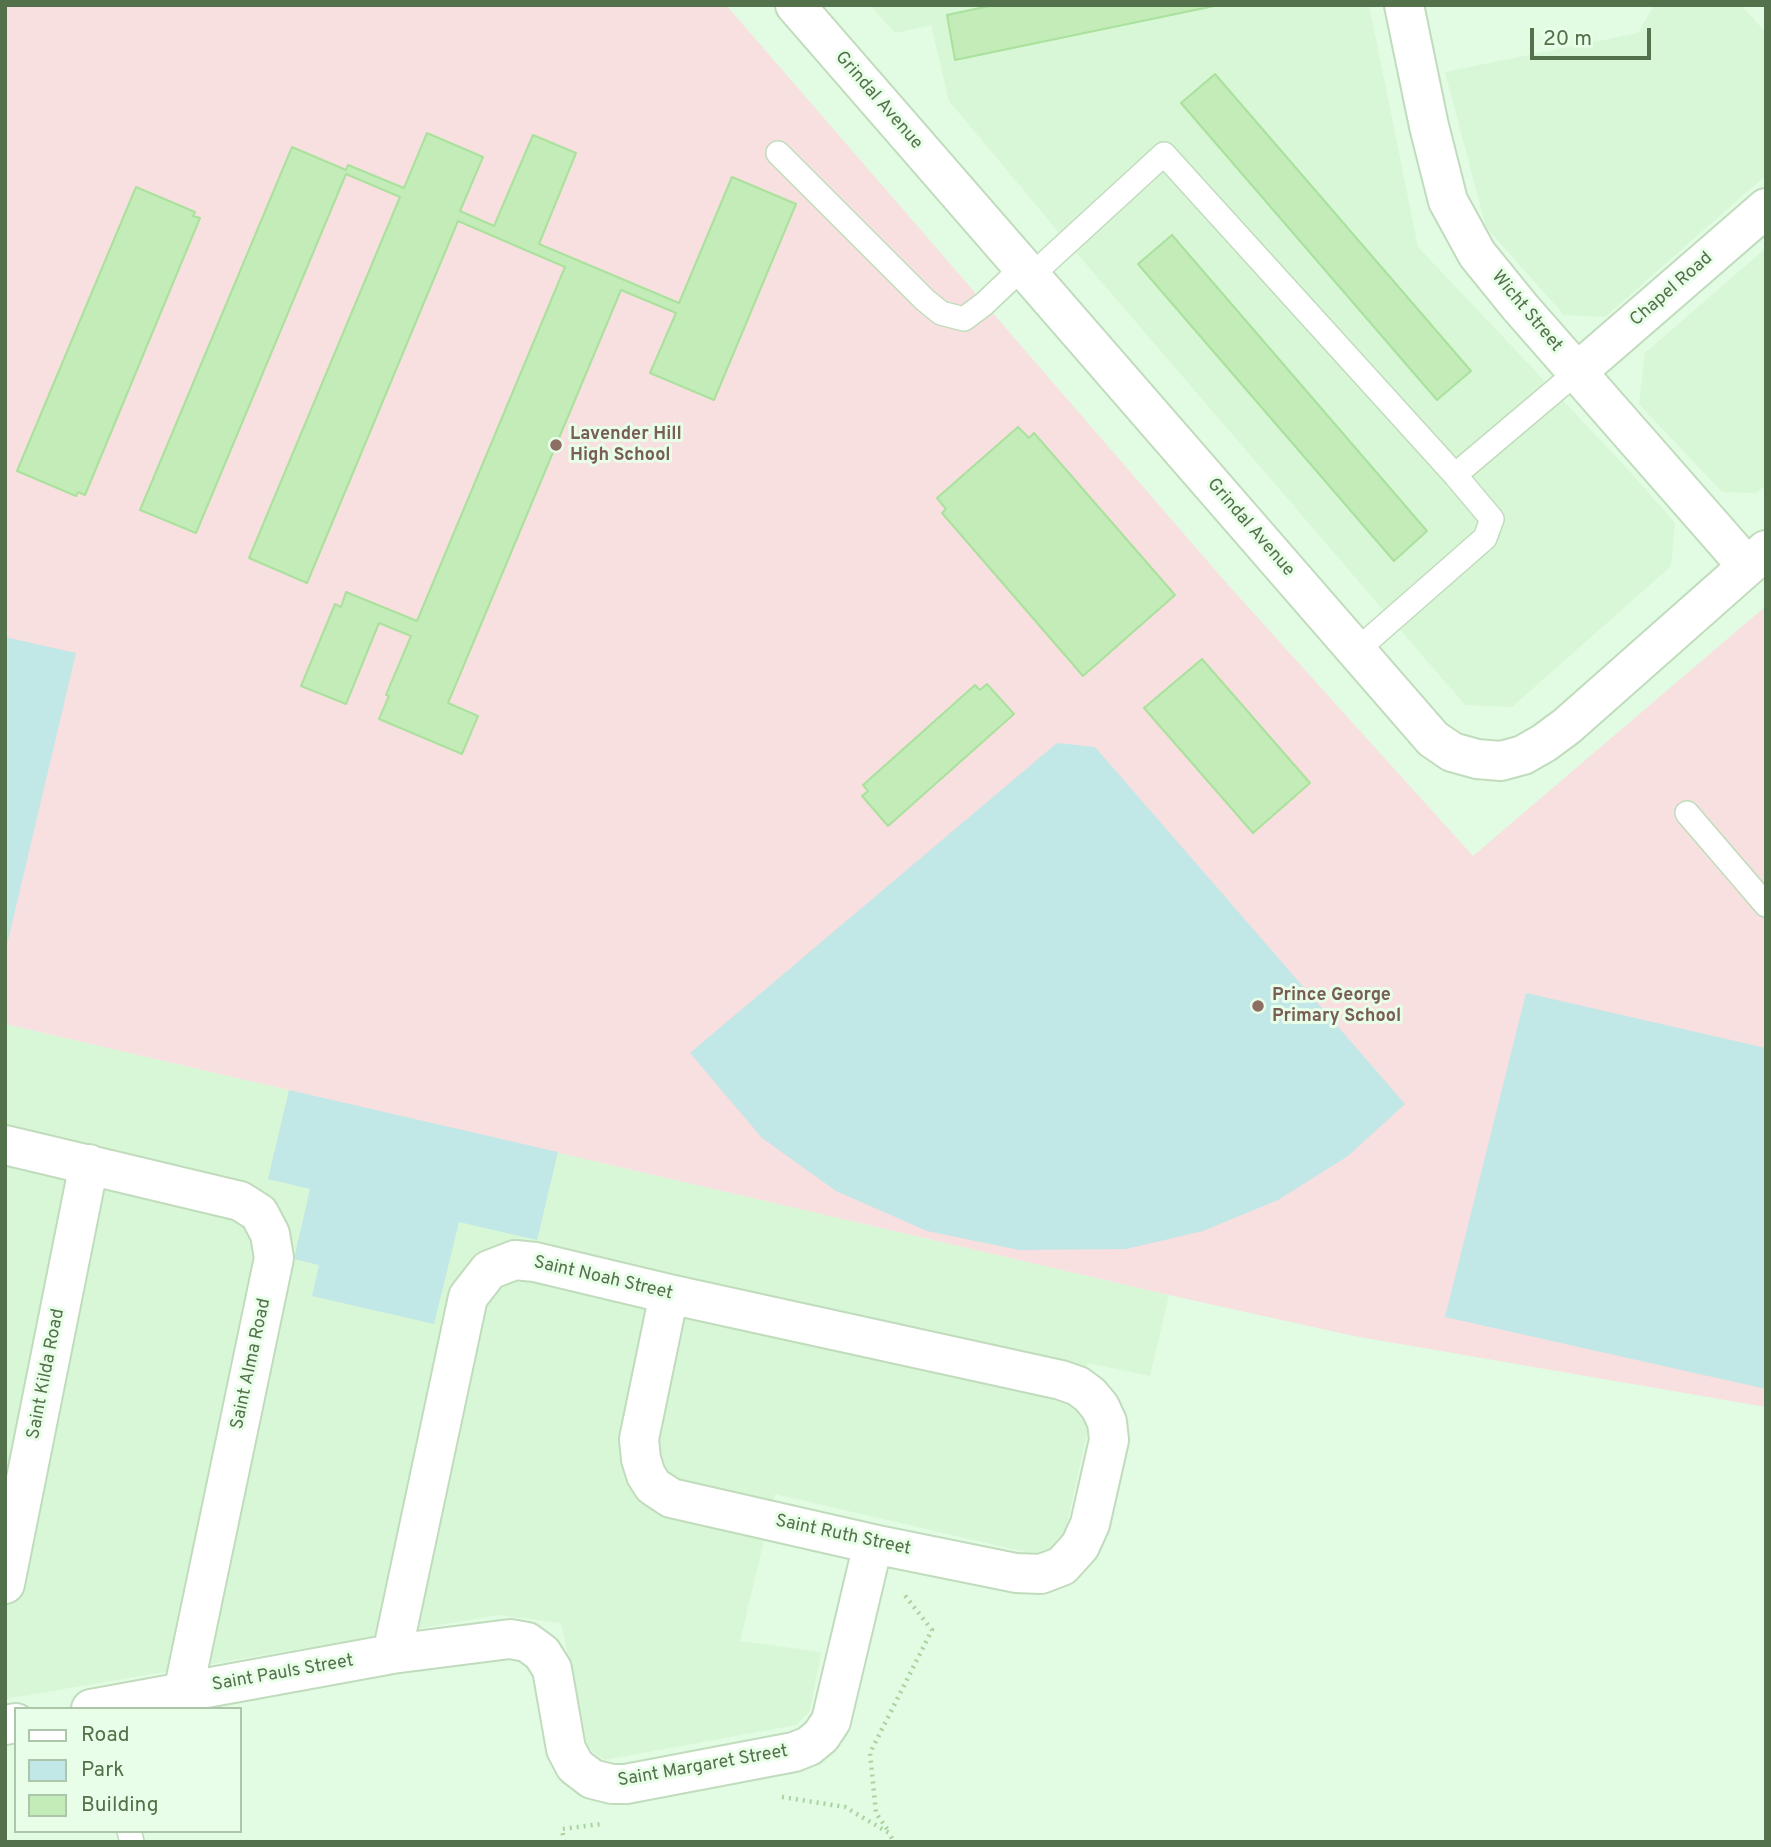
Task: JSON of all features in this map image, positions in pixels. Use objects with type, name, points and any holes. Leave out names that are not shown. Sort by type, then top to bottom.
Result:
[{"type":"street","name":"Grindal Avenue","points":[[795,5],[1433,739],[1452,752],[1477,759],[1501,761],[1523,755],[1544,743],[1567,726],[1757,558]]},
{"type":"street","name":"Wicht Street","points":[[1404,5],[1429,126],[1448,201],[1477,254],[1577,372],[1757,558]]},
{"type":"street","name":"Chapel Road","points":[[1577,372],[1766,208]]},
{"type":"street","name":"Saint Alma Road","points":[[5,1145],[240,1200],[259,1213],[270,1234],[274,1258],[183,1693]]},
{"type":"street","name":"Saint Kilda Road","points":[[5,1584],[89,1164]]},
{"type":"street","name":"Saint Noah Street","points":[[392,1654],[468,1297],[489,1270],[515,1261],[535,1262],[1061,1380],[1078,1386],[1100,1407]]},
{"type":"street","name":"Saint Ruth Street","points":[[669,1294],[639,1439],[646,1475],[653,1486],[671,1498],[873,1544],[1016,1573],[1041,1574],[1062,1566],[1080,1546],[1090,1524],[1109,1440],[1107,1422],[1100,1407]]},
{"type":"street","name":"Saint Margaret Street","points":[[392,1654],[510,1639],[527,1642],[542,1653],[552,1669],[566,1749],[575,1766],[592,1779],[611,1784],[626,1784],[794,1752],[821,1736],[831,1721],[873,1544]]},
{"type":"street","name":"Saint Pauls Street","points":[[109,1707],[392,1654]]},
{"type":"lane","points":[[778,153],[915,290],[941,313],[964,319],[1027,272],[1164,154],[1492,519],[1485,538],[1356,651]]},
{"type":"lane","points":[[1455,475],[1577,372]]},
{"type":"lane","points":[[1687,813],[1766,905]]},
{"type":"path","points":[[873,1544],[893,1581],[932,1630],[870,1753],[876,1813],[894,1842]]},
{"type":"path","points":[[770,1798],[783,1797],[845,1807],[889,1833]]},
{"type":"path","points":[[564,1842],[562,1829],[603,1824]]},
{"type":"shaded area","name":"Lavender Hill High School","points":[[5,5],[726,5],[1229,586],[1473,856],[1766,606],[1766,1407],[1354,1336],[5,1024]]},
{"type":"shaded area","points":[[870,5],[1369,5],[1418,247],[1623,464],[1675,523],[1671,566],[1512,707],[1465,705],[949,101],[931,25],[895,33]]},
{"type":"shaded area","points":[[1654,5],[1741,5],[1766,33],[1766,175],[1605,317],[1564,315],[1486,227],[1445,72],[1638,33]]},
{"type":"shaded area","points":[[1766,248],[1766,485],[1756,493],[1722,492],[1639,404],[1645,353]]},
{"type":"shaded area","points":[[5,1024],[1169,1295],[1150,1376],[1088,1363],[1078,1408],[1089,1425],[1062,1545],[1043,1556],[775,1494],[740,1641],[821,1652],[810,1711],[796,1725],[604,1760],[588,1748],[561,1623],[498,1615],[5,1699]]},
{"type":"green space","points":[[5,637],[76,653],[5,953]]},
{"type":"green space","points":[[1057,743],[1095,747],[1405,1104],[1348,1156],[1278,1200],[1203,1231],[1126,1249],[1019,1250],[927,1231],[836,1191],[762,1138],[690,1053]]},
{"type":"green space","points":[[1526,993],[1766,1048],[1766,1389],[1445,1317]]},
{"type":"green space","points":[[289,1090],[558,1152],[537,1240],[459,1222],[434,1324],[312,1296],[319,1265],[294,1259],[310,1189],[268,1179]]},
{"type":"building","points":[[994,5],[1219,5],[955,60],[947,15]]},
{"type":"building","points":[[1215,74],[1471,371],[1437,400],[1181,103]]},
{"type":"building","points":[[427,133],[483,157],[460,211],[494,226],[533,135],[576,153],[539,244],[679,303],[732,177],[796,204],[714,400],[650,373],[676,313],[621,290],[448,703],[478,716],[462,754],[379,719],[389,696],[386,695],[411,636],[379,623],[346,704],[301,686],[335,604],[341,607],[346,592],[417,621],[565,267],[458,221],[307,583],[249,558],[400,197],[346,174],[196,533],[140,510],[292,147],[346,170],[348,165],[404,188]]},
{"type":"building","points":[[136,187],[195,212],[193,216],[200,218],[85,495],[78,492],[76,496],[17,471]]},
{"type":"building","points":[[1172,235],[1427,531],[1394,561],[1138,264]]},
{"type":"building","points":[[1018,427],[1029,438],[1034,433],[1175,595],[1083,676],[942,513],[946,509],[937,498]]},
{"type":"building","points":[[1202,659],[1310,783],[1253,833],[1144,708]]},
{"type":"building","points":[[987,684],[1014,714],[888,826],[862,796],[868,791],[863,785],[975,685],[980,690]]},
{"type":"place","name":"Lavender Hill High School","points":[[556,445]]},
{"type":"place","name":"Prince George Primary School","points":[[1258,1006]]}]
